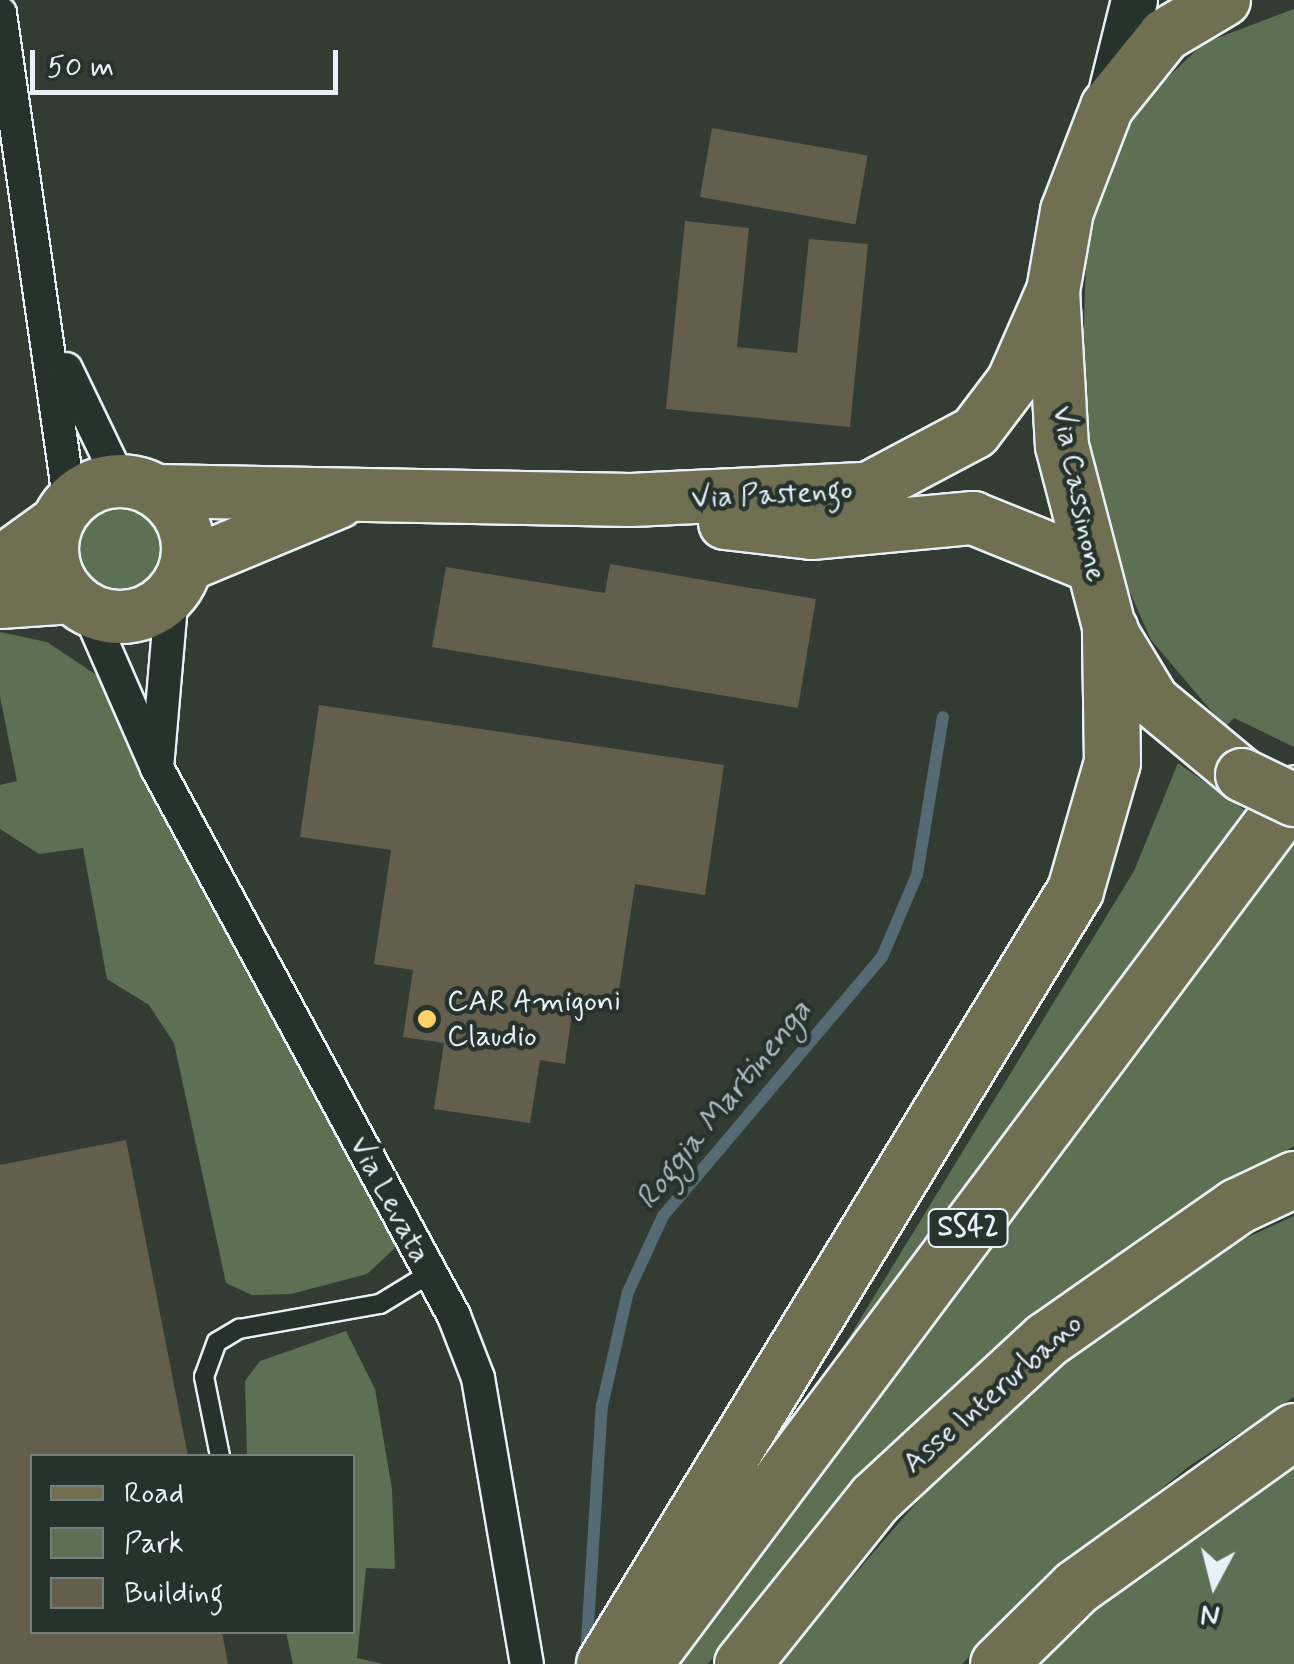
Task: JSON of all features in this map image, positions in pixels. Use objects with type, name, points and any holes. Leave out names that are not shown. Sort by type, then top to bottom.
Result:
[{"type":"highway","points":[[604,1664],[1075,890],[1112,762],[1110,630]]},
{"type":"highway","name":"SS42","points":[[643,1664],[1294,796]]},
{"type":"highway","name":"Asse Interurbano","points":[[742,1664],[874,1498],[1047,1339],[1236,1206],[1294,1179]]},
{"type":"highway","points":[[998,1664],[1076,1587],[1294,1431]]},
{"type":"main road","name":"Via Cassinone","points":[[1134,0],[1107,107],[1067,211],[1053,290],[1062,446],[1087,564],[1110,630],[1153,701],[1242,776],[1294,796]]},
{"type":"main road","name":"Via Cassinone","points":[[1107,107],[1165,34],[1224,0]]},
{"type":"main road","name":"Via Pastengo","points":[[138,486],[632,500],[868,490],[926,462],[975,432],[1013,382],[1053,290]]},
{"type":"main road","points":[[0,563],[64,512],[138,486],[186,531],[180,579],[142,614],[80,604],[0,602]]},
{"type":"main road","name":"Via Pastengo","points":[[180,579],[367,491]]},
{"type":"main road","name":"Via Pastengo","points":[[632,500],[811,533],[973,518],[1087,564]]},
{"type":"main road","points":[[64,512],[55,570],[80,604]]},
{"type":"street","points":[[0,13],[53,338],[64,512]]},
{"type":"street","points":[[53,338],[138,486]]},
{"type":"street","points":[[157,768],[180,579]]},
{"type":"street","name":"Via Levata","points":[[80,604],[157,768],[429,1274],[478,1378],[527,1664]]},
{"type":"lane","points":[[220,1454],[204,1377],[217,1342],[239,1329],[380,1304],[429,1274]]},
{"type":"green space","points":[[1294,9],[1294,747],[1234,718],[1225,727],[1151,640],[1120,570],[1093,471],[1082,379],[1087,233],[1126,117],[1204,43]]},
{"type":"green space","points":[[124,496],[142,499],[158,509],[168,525],[168,561],[158,577],[142,587],[124,590],[106,587],[90,577],[80,561],[77,543],[80,525],[90,509],[106,499]]},
{"type":"green space","points":[[0,632],[47,642],[98,676],[396,1247],[367,1274],[291,1294],[252,1295],[226,1283],[174,1043],[149,1005],[107,979],[83,848],[39,854],[0,829],[0,785],[17,781],[0,697]]},
{"type":"green space","points":[[1178,763],[1249,813],[787,1439],[1134,871]]},
{"type":"green space","points":[[1284,838],[1294,845],[1294,1146],[1149,1231],[983,1360],[828,1514],[708,1664],[680,1664],[881,1375]]},
{"type":"green space","points":[[1294,1216],[1294,1397],[1188,1467],[1013,1609],[962,1664],[777,1664],[949,1465],[1059,1361],[1228,1246]]},
{"type":"green space","points":[[346,1331],[375,1389],[392,1489],[395,1569],[366,1568],[357,1658],[383,1664],[293,1664],[286,1634],[355,1634],[355,1454],[247,1454],[245,1381],[260,1361]]},
{"type":"green space","points":[[1294,1450],[1294,1664],[1030,1664],[1169,1542]]},
{"type":"building","points":[[712,128],[868,155],[855,224],[700,197]]},
{"type":"building","points":[[685,221],[749,228],[737,347],[797,353],[809,239],[868,244],[850,427],[666,409]]},
{"type":"building","points":[[610,564],[816,599],[798,708],[432,647],[446,567],[605,593]]},
{"type":"building","points":[[319,705],[724,765],[705,895],[635,884],[617,1003],[574,998],[565,1064],[540,1060],[530,1123],[434,1109],[444,1043],[403,1037],[413,970],[374,964],[391,850],[300,837]]},
{"type":"building","points":[[126,1140],[188,1454],[30,1454],[30,1634],[222,1634],[228,1664],[0,1664],[0,1165]]},
{"type":"waterway","name":"Roggia Martinenga","points":[[586,1657],[602,1406],[628,1292],[663,1216],[882,957],[917,875],[943,717]]},
{"type":"place","name":"CAR Amigoni Claudio","points":[[427,1019]]}]
